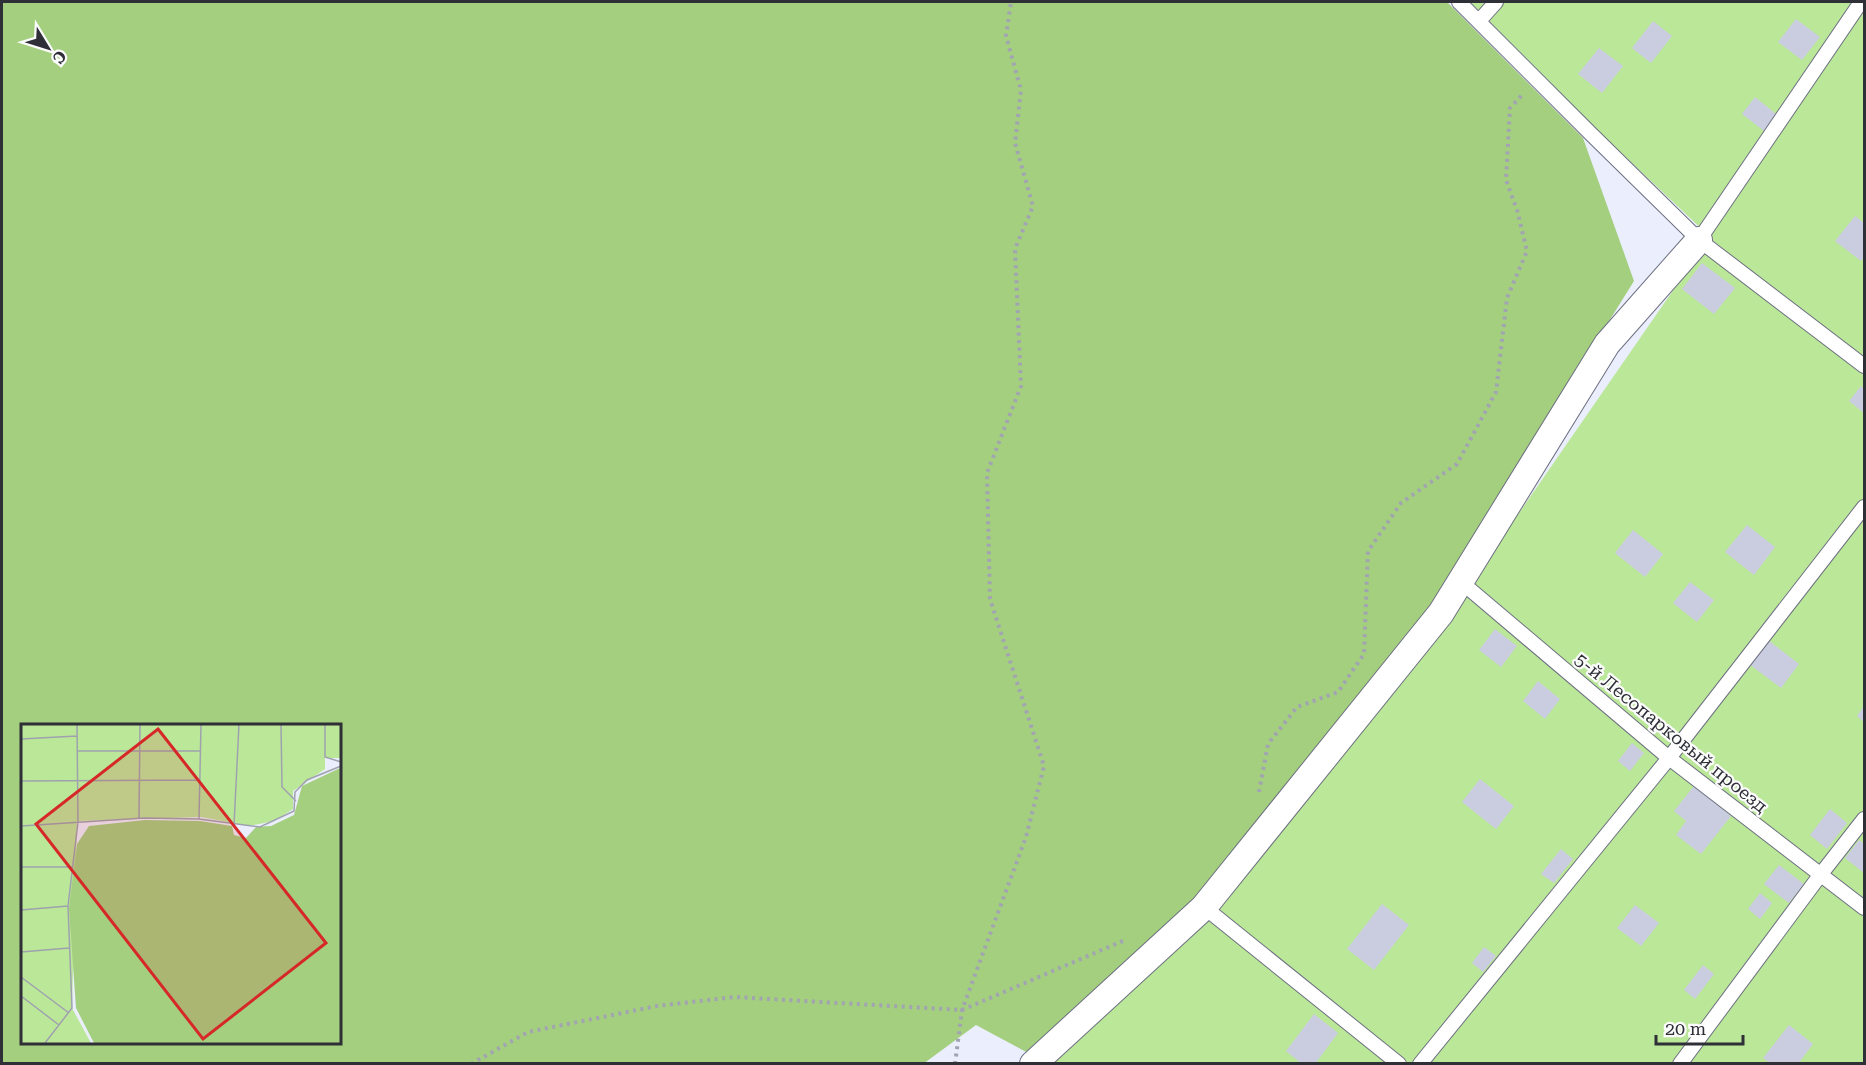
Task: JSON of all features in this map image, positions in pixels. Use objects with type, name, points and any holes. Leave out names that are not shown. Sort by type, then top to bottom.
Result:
[{"type":"street","points":[[1033,1064],[1204,907],[1441,613],[1607,345],[1699,240]]},
{"type":"lane","points":[[1460,2],[1699,240],[1864,366]]},
{"type":"lane","points":[[1479,21],[1496,2]]},
{"type":"lane","points":[[1699,240],[1861,2]]},
{"type":"lane","points":[[1420,1064],[1670,758],[1864,507]]},
{"type":"lane","name":"5-й Лесопарковый проезд","points":[[1460,581],[1670,758],[1864,908]]},
{"type":"lane","points":[[1680,1064],[1864,819]]},
{"type":"lane","points":[[1204,907],[1399,1064]]},
{"type":"path","points":[[955,1064],[962,1010],[1026,837],[1044,766],[990,599],[987,473],[1021,386],[1015,249],[1033,206],[1015,143],[1021,90],[1006,36],[1011,2]]},
{"type":"path","points":[[1257,803],[1268,744],[1297,707],[1338,692],[1364,654],[1368,552],[1401,503],[1457,464],[1496,392],[1507,298],[1527,251],[1517,210],[1506,180],[1510,108],[1537,80]]},
{"type":"path","points":[[471,1064],[528,1032],[657,1006],[734,997],[962,1010],[1127,939]]},
{"type":"green space","points":[[2,2],[1447,2],[1583,138],[1634,281],[1430,609],[1194,903],[1030,1054],[976,1025],[923,1064],[2,1064]]},
{"type":"green space","points":[[1470,2],[1864,2],[1864,1063],[1049,1064],[1208,921],[1388,698],[1447,617],[1710,237],[1595,128]]},
{"type":"building","points":[[1796,19],[1820,37],[1802,60],[1778,42]]},
{"type":"building","points":[[1653,21],[1672,36],[1651,63],[1632,48]]},
{"type":"building","points":[[1599,48],[1623,66],[1602,93],[1578,74]]},
{"type":"building","points":[[1755,97],[1776,114],[1764,131],[1742,114]]},
{"type":"building","points":[[1855,216],[1864,223],[1864,257],[1861,261],[1835,241]]},
{"type":"building","points":[[1702,263],[1735,288],[1714,314],[1682,289]]},
{"type":"building","points":[[1861,386],[1864,389],[1864,413],[1849,401]]},
{"type":"building","points":[[1747,525],[1775,547],[1754,575],[1725,552]]},
{"type":"building","points":[[1633,530],[1663,554],[1645,577],[1615,553]]},
{"type":"building","points":[[1690,582],[1714,600],[1697,622],[1673,603]]},
{"type":"building","points":[[1495,629],[1517,646],[1501,667],[1479,650]]},
{"type":"building","points":[[1768,640],[1799,664],[1781,688],[1749,664]]},
{"type":"building","points":[[1538,681],[1560,699],[1545,719],[1523,701]]},
{"type":"building","points":[[1864,706],[1864,722],[1857,716]]},
{"type":"building","points":[[1632,743],[1644,753],[1630,771],[1618,761]]},
{"type":"building","points":[[1480,779],[1514,806],[1496,829],[1462,802]]},
{"type":"building","points":[[1694,786],[1731,816],[1701,854],[1676,835],[1686,821],[1674,811]]},
{"type":"building","points":[[1830,809],[1847,823],[1827,849],[1810,835]]},
{"type":"building","points":[[1859,840],[1864,844],[1864,873],[1845,858]]},
{"type":"building","points":[[1561,849],[1573,859],[1554,883],[1541,874]]},
{"type":"building","points":[[1779,865],[1804,884],[1789,903],[1764,884]]},
{"type":"building","points":[[1760,893],[1772,903],[1760,919],[1748,909]]},
{"type":"building","points":[[1382,904],[1409,925],[1374,970],[1347,949]]},
{"type":"building","points":[[1635,905],[1659,923],[1641,946],[1617,928]]},
{"type":"building","points":[[1484,947],[1496,956],[1483,972],[1472,963]]},
{"type":"building","points":[[1703,965],[1714,974],[1695,999],[1684,990]]},
{"type":"building","points":[[1314,1014],[1338,1033],[1315,1064],[1302,1064],[1286,1051]]},
{"type":"building","points":[[1789,1025],[1813,1044],[1798,1064],[1771,1064],[1763,1058]]}]
